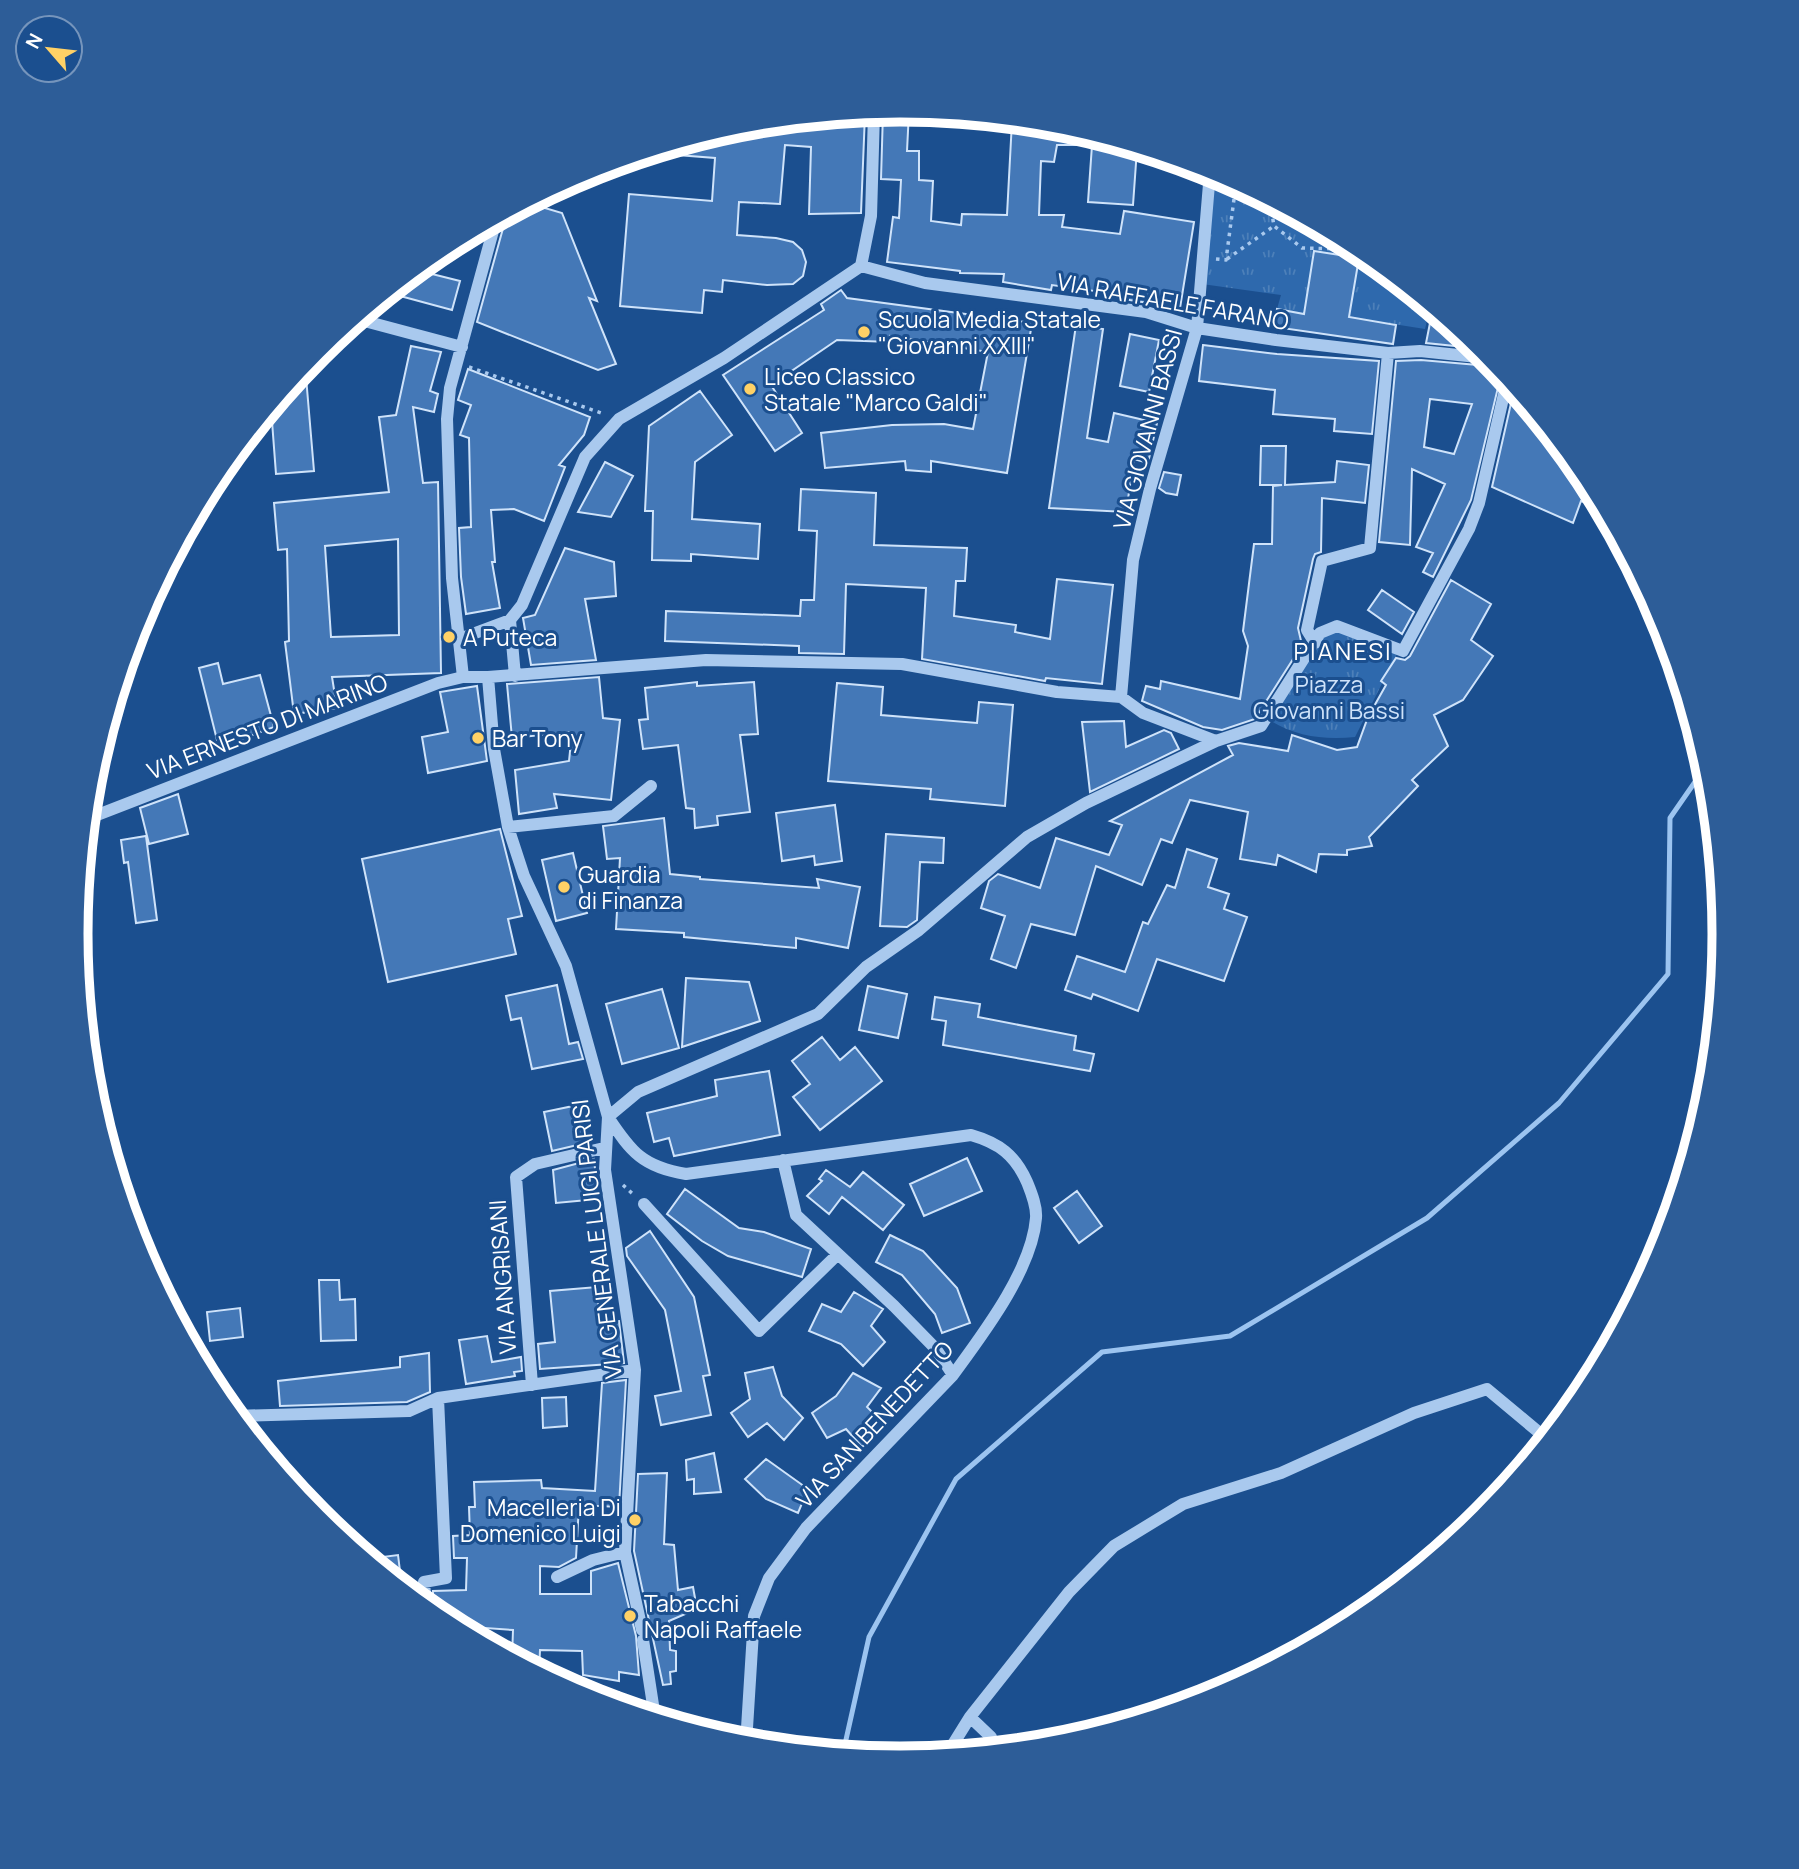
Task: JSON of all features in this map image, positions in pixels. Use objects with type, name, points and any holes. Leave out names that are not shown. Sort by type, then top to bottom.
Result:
[{"type":"street","points":[[458,639],[484,627],[510,620],[522,605],[585,457],[619,419],[724,358],[861,266],[871,216],[874,123]]},
{"type":"street","name":"VIA GIOVANNI BASSI","points":[[1121,696],[1133,560],[1150,489],[1197,328],[1209,184]]},
{"type":"street","points":[[493,232],[450,388],[447,419],[452,578],[463,677],[515,676],[705,660],[902,664],[1057,692],[1121,696],[1143,713],[1216,741]]},
{"type":"street","name":"VIA RAFFAELE FARANO","points":[[861,266],[925,283],[1146,312],[1197,328],[1388,353],[1420,351],[1468,354]]},
{"type":"street","points":[[367,322],[462,346]]},
{"type":"street","points":[[1315,643],[1307,630],[1322,561],[1370,548],[1388,353]]},
{"type":"street","points":[[608,1117],[638,1092],[818,1014],[866,967],[919,930],[1027,837],[1086,803],[1216,741],[1261,726],[1320,633],[1337,626],[1403,651],[1469,529],[1479,503],[1504,393]]},
{"type":"street","points":[[510,620],[515,676]]},
{"type":"street","name":"VIA ERNESTO DI MARINO","points":[[96,815],[344,718],[463,677]]},
{"type":"street","name":"VIA GENERALE LUIGI PARISI","points":[[488,677],[494,749],[508,827],[524,876],[566,966],[608,1117],[604,1148],[605,1170],[635,1370],[625,1552],[643,1635],[654,1708]]},
{"type":"street","points":[[508,827],[614,816],[651,786]]},
{"type":"street","name":"VIA SAN BENEDETTO","points":[[608,1117],[640,1159],[660,1170],[686,1174],[971,1135],[993,1141],[1010,1153],[1021,1169],[1032,1194],[1037,1216],[1031,1242],[1013,1283],[953,1376],[784,1553],[769,1578],[754,1616],[747,1732]]},
{"type":"street","name":"VIA ANGRISANI","points":[[532,1385],[516,1177],[535,1164],[604,1148]]},
{"type":"street","points":[[783,1160],[796,1214],[936,1349],[953,1376]]},
{"type":"street","points":[[644,1204],[759,1331],[838,1254]]},
{"type":"street","name":"VIA ANGRISANI","points":[[245,1416],[409,1411],[438,1398],[635,1370]]},
{"type":"street","points":[[953,1745],[970,1717],[1069,1592],[1114,1546],[1183,1504],[1280,1473],[1414,1413],[1487,1390],[1540,1434]]},
{"type":"street","points":[[425,1593],[424,1582],[446,1578],[438,1398]]},
{"type":"street","points":[[557,1577],[593,1560],[625,1552]]},
{"type":"street","points":[[970,1717],[991,1737],[991,1741]]},
{"type":"path","points":[[1226,260],[1235,195]]},
{"type":"path","points":[[1272,213],[1274,226],[1302,248],[1335,249]]},
{"type":"path","points":[[1205,259],[1226,260],[1274,226]]},
{"type":"path","points":[[459,363],[619,419]]},
{"type":"path","points":[[605,1170],[644,1204]]},
{"type":"green space","points":[[1214,186],[1259,206],[1346,256],[1314,251],[1304,314],[1277,309],[1281,295],[1202,284]]},
{"type":"green space","points":[[1358,264],[1428,318],[1425,329],[1349,317]]},
{"type":"green space","name":"Piazza Giovanni Bassi","points":[[1337,627],[1399,650],[1355,737],[1312,736],[1291,731],[1271,721],[1320,633]]},
{"type":"building","points":[[908,122],[907,151],[919,151],[919,180],[933,181],[931,221],[961,225],[962,214],[1007,215],[1012,130],[1088,145],[1057,145],[1054,162],[1041,161],[1039,215],[1064,215],[1062,227],[1120,234],[1124,211],[1194,222],[1180,308],[1123,299],[1124,295],[1052,285],[1051,290],[1003,282],[1004,274],[960,273],[887,262],[893,217],[899,218],[901,180],[881,179],[883,123]]},
{"type":"building","points":[[865,123],[861,213],[809,214],[811,147],[785,145],[780,204],[739,202],[737,235],[793,242],[802,250],[806,262],[803,276],[793,284],[767,285],[723,280],[722,292],[704,290],[702,313],[620,306],[629,194],[712,201],[715,158],[674,155],[741,138],[794,129]]},
{"type":"building","points":[[1092,146],[1136,158],[1133,205],[1088,202]]},
{"type":"building","points":[[539,206],[562,213],[597,301],[589,298],[616,364],[598,370],[477,322],[504,226]]},
{"type":"building","points":[[1314,251],[1346,256],[1358,264],[1349,317],[1396,325],[1393,344],[1275,327],[1277,309],[1304,314]]},
{"type":"building","points":[[428,273],[460,281],[452,310],[398,296]]},
{"type":"building","points":[[841,290],[847,298],[1032,323],[1007,473],[931,461],[931,472],[906,470],[905,461],[825,468],[821,433],[892,425],[944,424],[973,429],[988,352],[890,336],[890,342],[837,340],[771,385],[802,433],[775,451],[723,375],[824,310],[821,304]]},
{"type":"building","points":[[1431,320],[1459,346],[1426,343]]},
{"type":"building","points":[[1076,325],[1103,329],[1087,438],[1108,442],[1114,413],[1157,423],[1148,463],[1134,459],[1126,512],[1049,508]]},
{"type":"building","points":[[1130,334],[1159,340],[1149,392],[1120,386]]},
{"type":"building","points":[[1203,345],[1277,354],[1379,361],[1372,434],[1334,431],[1335,419],[1273,414],[1275,390],[1199,381]]},
{"type":"building","points":[[411,346],[441,352],[430,391],[438,394],[434,412],[413,407],[423,483],[438,482],[441,673],[332,677],[337,708],[294,714],[285,642],[289,641],[287,549],[278,550],[274,503],[389,492],[379,417],[396,415]],"holes":[[[398,539],[399,635],[331,637],[325,546]]]},
{"type":"building","points":[[1421,360],[1479,365],[1498,386],[1471,500],[1433,577],[1423,572],[1433,553],[1416,547],[1445,484],[1412,469],[1410,545],[1379,542],[1396,361]],"holes":[[[1430,399],[1472,404],[1454,454],[1424,447]]]},
{"type":"building","points":[[468,369],[590,417],[584,435],[559,465],[565,467],[544,521],[514,509],[491,510],[495,562],[492,562],[500,608],[466,614],[459,528],[471,527],[469,438],[460,435],[471,405],[458,400]]},
{"type":"building","points":[[306,380],[314,471],[276,474],[272,420]]},
{"type":"building","points":[[700,391],[732,435],[695,462],[692,519],[760,524],[758,559],[691,554],[691,561],[652,560],[653,511],[645,511],[649,426]]},
{"type":"building","points":[[1512,401],[1544,440],[1588,503],[1581,501],[1573,523],[1492,487]]},
{"type":"building","points":[[1261,446],[1286,446],[1285,485],[1335,482],[1337,461],[1369,465],[1365,503],[1322,498],[1321,552],[1315,554],[1313,559],[1298,628],[1302,645],[1255,719],[1222,730],[1203,727],[1142,701],[1146,686],[1160,689],[1161,681],[1240,699],[1248,646],[1243,631],[1254,544],[1272,544],[1273,486],[1282,485],[1260,485]]},
{"type":"building","points":[[605,462],[633,476],[611,517],[578,512]]},
{"type":"building","points":[[1164,472],[1181,475],[1177,495],[1166,493],[1159,488]]},
{"type":"building","points":[[801,489],[876,493],[874,545],[967,548],[965,581],[956,581],[954,616],[1016,625],[1015,632],[1050,639],[1057,579],[1113,585],[1102,684],[1046,678],[1045,681],[922,659],[926,588],[846,584],[844,654],[799,653],[799,646],[665,641],[666,611],[800,616],[801,600],[814,600],[817,531],[799,530]]},
{"type":"building","points":[[565,548],[614,562],[616,596],[585,599],[596,660],[531,665],[523,618],[535,615]]},
{"type":"building","points":[[1451,580],[1491,604],[1471,640],[1493,656],[1463,700],[1434,715],[1448,746],[1412,780],[1418,786],[1369,837],[1372,846],[1347,850],[1347,855],[1319,854],[1316,872],[1278,855],[1276,865],[1240,859],[1248,812],[1190,800],[1172,843],[1161,839],[1142,885],[1096,866],[1075,935],[1031,924],[1016,968],[991,959],[1005,916],[981,908],[989,881],[998,874],[1040,888],[1056,838],[1109,855],[1122,825],[1110,821],[1233,755],[1228,746],[1239,743],[1288,751],[1292,735],[1337,750],[1357,747],[1368,717],[1386,685],[1381,681],[1396,658],[1405,660],[1410,656]]},
{"type":"building","points":[[1382,590],[1414,612],[1402,634],[1368,610]]},
{"type":"building","points":[[218,663],[223,684],[260,675],[274,727],[219,748],[199,668]]},
{"type":"building","points":[[599,677],[603,718],[620,720],[611,800],[554,794],[557,808],[519,814],[515,770],[569,761],[572,732],[512,738],[507,684]]},
{"type":"building","points":[[697,682],[697,686],[754,682],[758,734],[740,735],[750,812],[717,816],[718,825],[695,828],[694,809],[686,808],[678,745],[643,749],[639,720],[648,719],[645,688]]},
{"type":"building","points":[[837,683],[883,687],[881,715],[977,723],[979,702],[1013,705],[1005,806],[930,799],[931,789],[828,781]]},
{"type":"building","points":[[477,686],[487,761],[428,773],[422,737],[448,732],[440,692]]},
{"type":"building","points":[[1124,721],[1126,747],[1164,730],[1171,733],[1179,749],[1090,792],[1082,722]]},
{"type":"building","points":[[178,794],[188,834],[149,844],[140,808]]},
{"type":"building","points":[[835,805],[842,861],[815,865],[814,856],[782,861],[776,813]]},
{"type":"building","points":[[664,818],[670,874],[700,879],[819,888],[817,879],[860,887],[848,948],[796,938],[796,948],[684,937],[684,933],[616,929],[620,858],[607,859],[603,826]]},
{"type":"building","points":[[500,829],[522,916],[508,919],[516,954],[388,982],[362,859]]},
{"type":"building","points":[[886,834],[944,838],[943,863],[920,862],[917,920],[907,927],[880,926]]},
{"type":"building","points":[[146,836],[157,920],[136,923],[128,862],[124,863],[121,840]]},
{"type":"building","points":[[1187,849],[1217,859],[1208,887],[1229,894],[1224,909],[1247,917],[1224,981],[1157,959],[1138,1011],[1093,994],[1091,999],[1065,990],[1077,956],[1125,972],[1143,922],[1148,924],[1167,885],[1175,888]]},
{"type":"building","name":"Guardia di Finanza","points":[[573,853],[587,913],[556,921],[542,860]]},
{"type":"building","points":[[686,978],[749,982],[760,1021],[682,1047]]},
{"type":"building","points":[[557,985],[569,1044],[578,1042],[583,1059],[532,1069],[521,1018],[511,1020],[506,996]]},
{"type":"building","points":[[868,986],[907,994],[898,1038],[859,1030]]},
{"type":"building","points":[[662,989],[679,1048],[622,1064],[606,1004]]},
{"type":"building","points":[[935,997],[980,1004],[978,1017],[1076,1036],[1074,1050],[1094,1054],[1090,1071],[943,1045],[946,1021],[932,1019]]},
{"type":"building","points":[[822,1037],[840,1060],[855,1047],[882,1081],[820,1130],[793,1097],[810,1084],[792,1061]]},
{"type":"building","points":[[769,1071],[780,1135],[674,1156],[669,1138],[654,1142],[647,1113],[717,1096],[715,1080]]},
{"type":"building","points":[[578,1105],[586,1143],[552,1151],[544,1112]]},
{"type":"building","points":[[967,1158],[982,1191],[924,1216],[910,1184]]},
{"type":"building","points":[[594,1159],[598,1199],[556,1203],[553,1170]]},
{"type":"building","points":[[826,1170],[850,1187],[863,1172],[904,1205],[883,1230],[842,1197],[829,1214],[807,1196],[822,1181],[819,1179]]},
{"type":"building","points":[[685,1189],[739,1228],[764,1232],[811,1249],[802,1277],[728,1256],[702,1241],[667,1214]]},
{"type":"building","points":[[1077,1191],[1102,1226],[1079,1243],[1054,1208]]},
{"type":"building","points":[[650,1231],[694,1297],[710,1375],[703,1376],[711,1415],[661,1425],[655,1396],[681,1391],[665,1310],[627,1256],[626,1248]]},
{"type":"building","points":[[890,1235],[923,1251],[957,1288],[970,1323],[942,1333],[935,1314],[902,1275],[876,1262]]},
{"type":"building","points":[[319,1280],[339,1280],[340,1300],[355,1299],[356,1340],[321,1341]]},
{"type":"building","points":[[597,1287],[600,1323],[619,1321],[624,1363],[540,1369],[538,1344],[555,1342],[550,1291]]},
{"type":"building","points":[[854,1292],[883,1309],[871,1326],[885,1342],[863,1366],[841,1344],[809,1331],[822,1304],[841,1312]]},
{"type":"building","points":[[240,1308],[243,1337],[210,1341],[207,1312]]},
{"type":"building","points":[[487,1336],[492,1362],[521,1357],[522,1371],[514,1372],[515,1376],[466,1384],[459,1340]]},
{"type":"building","points":[[429,1353],[430,1392],[407,1402],[280,1406],[278,1381],[400,1367],[400,1357]]},
{"type":"building","points":[[773,1367],[782,1396],[803,1418],[784,1440],[767,1423],[748,1437],[731,1413],[750,1399],[745,1373]]},
{"type":"building","points":[[853,1373],[881,1388],[867,1407],[886,1426],[862,1447],[846,1429],[827,1438],[812,1413],[836,1396]]},
{"type":"building","points":[[626,1380],[619,1507],[579,1505],[576,1558],[559,1567],[540,1566],[540,1594],[591,1594],[591,1571],[618,1563],[636,1636],[639,1675],[619,1672],[619,1681],[583,1675],[582,1651],[540,1650],[539,1663],[512,1648],[513,1630],[486,1628],[486,1634],[433,1599],[433,1591],[466,1590],[467,1558],[454,1558],[453,1536],[470,1535],[469,1507],[475,1507],[474,1482],[541,1480],[542,1488],[595,1491],[602,1383]]},
{"type":"building","points":[[566,1397],[567,1426],[543,1428],[542,1398]]},
{"type":"building","points":[[714,1453],[721,1492],[694,1494],[694,1479],[687,1480],[686,1460]]},
{"type":"building","points":[[766,1459],[808,1489],[798,1513],[766,1499],[745,1479]]},
{"type":"building","points":[[667,1473],[664,1544],[674,1545],[678,1590],[693,1587],[697,1609],[669,1621],[670,1650],[676,1651],[676,1671],[670,1672],[671,1684],[663,1685],[634,1551],[638,1474]]},
{"type":"building","points":[[398,1555],[401,1575],[379,1557]]},
{"type":"waterway","points":[[845,1745],[869,1637],[956,1479],[1102,1352],[1230,1336],[1427,1218],[1559,1103],[1668,974],[1670,818],[1697,780]]},
{"type":"place","name":"Scuola Media Statale \"Giovanni XXIII\"","points":[[864,332]]},
{"type":"place","name":"Liceo Classico Statale \"Marco Galdi\"","points":[[750,389]]},
{"type":"place","name":"A Puteca","points":[[449,637]]},
{"type":"place","name":"Bar Tony","points":[[478,738]]},
{"type":"place","name":"Guardia di Finanza","points":[[564,887]]},
{"type":"place","name":"Macelleria Di Domenico Luigi","points":[[635,1520]]},
{"type":"place","name":"Tabacchi Napoli Raffaele","points":[[630,1616]]},
{"type":"district","name":"PIANESI","points":[[1343,650]]}]
